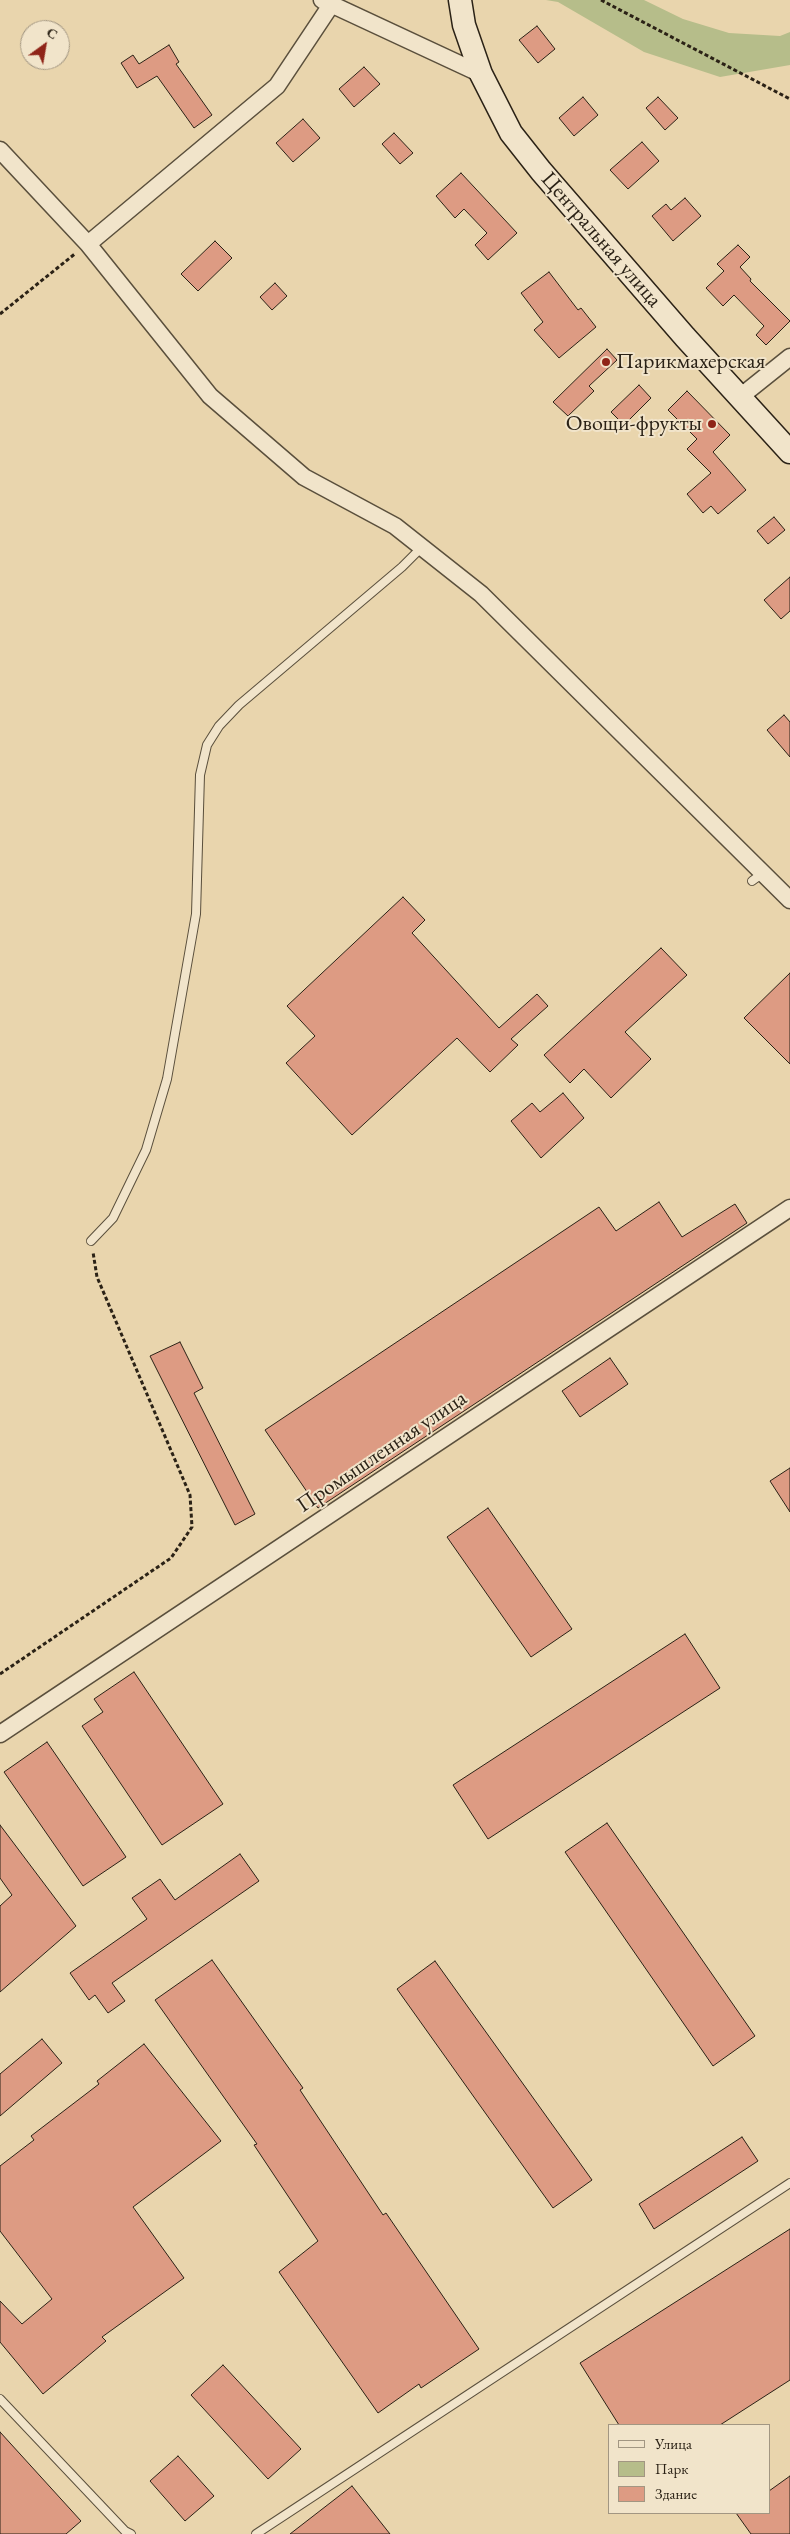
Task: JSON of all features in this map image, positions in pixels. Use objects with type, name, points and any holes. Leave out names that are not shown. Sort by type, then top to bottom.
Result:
[{"type":"main road","name":"Центральная улица","points":[[460,0],[464,25],[481,74],[511,133],[541,171],[790,452]]},
{"type":"street","points":[[88,244],[277,86],[326,3],[481,74]]},
{"type":"street","points":[[0,150],[88,244],[210,396],[304,477],[375,514],[423,546],[481,594],[757,877],[790,900]]},
{"type":"street","points":[[740,397],[790,357]]},
{"type":"street","name":"Промышленная улица","points":[[0,1734],[790,1208]]},
{"type":"lane","points":[[91,1241],[112,1218],[146,1150],[167,1079],[196,914],[200,775],[207,745],[219,726],[239,705],[402,567],[423,546]]},
{"type":"lane","points":[[256,2534],[790,2183]]},
{"type":"lane","points":[[0,2399],[125,2531],[131,2534]]},
{"type":"path","points":[[601,0],[790,99]]},
{"type":"path","points":[[0,314],[88,244]]},
{"type":"path","points":[[0,1674],[172,1558],[192,1527],[190,1495],[97,1277],[91,1241]]},
{"type":"green space","points":[[546,0],[644,0],[683,19],[729,33],[780,36],[790,32],[790,65],[720,77],[644,52],[558,2]]},
{"type":"building","points":[[537,26],[555,49],[538,63],[519,40]]},
{"type":"building","points":[[169,45],[179,62],[176,64],[212,115],[194,128],[157,76],[137,88],[121,63],[133,55],[139,64]]},
{"type":"building","points":[[364,67],[380,84],[354,107],[339,89]]},
{"type":"building","points":[[583,97],[598,115],[574,136],[559,118]]},
{"type":"building","points":[[658,97],[678,118],[665,130],[646,108]]},
{"type":"building","points":[[303,119],[320,138],[293,162],[276,143]]},
{"type":"building","points":[[394,133],[413,153],[400,164],[382,144]]},
{"type":"building","points":[[642,142],[659,161],[628,189],[610,170]]},
{"type":"building","points":[[461,173],[517,233],[488,260],[475,245],[487,233],[464,209],[455,218],[436,196]]},
{"type":"building","points":[[685,198],[701,216],[673,241],[652,216],[666,204],[671,210]]},
{"type":"building","points":[[215,241],[232,258],[198,291],[181,274]]},
{"type":"building","points":[[738,245],[750,257],[740,267],[751,279],[750,281],[790,321],[766,345],[756,335],[764,326],[734,295],[723,306],[706,288],[724,271],[717,264]]},
{"type":"building","points":[[549,272],[578,310],[581,308],[596,327],[559,358],[534,330],[543,322],[521,293]]},
{"type":"building","points":[[275,283],[287,296],[272,310],[260,297]]},
{"type":"building","points":[[607,349],[617,360],[589,386],[594,391],[568,416],[553,402]]},
{"type":"building","points":[[639,385],[651,398],[624,425],[611,412]]},
{"type":"building","points":[[687,391],[730,435],[713,452],[746,490],[718,514],[711,506],[703,513],[687,494],[711,473],[687,449],[697,439],[668,410]]},
{"type":"building","points":[[774,517],[785,530],[768,544],[757,531]]},
{"type":"building","points":[[790,577],[790,611],[781,619],[764,600]]},
{"type":"building","points":[[784,715],[790,722],[790,757],[767,730]]},
{"type":"building","points":[[403,897],[425,920],[412,933],[499,1028],[537,994],[548,1006],[511,1039],[518,1045],[490,1072],[457,1038],[352,1135],[286,1063],[315,1036],[287,1006]]},
{"type":"building","points":[[661,948],[687,975],[625,1032],[651,1059],[611,1098],[584,1069],[570,1083],[544,1055]]},
{"type":"building","points":[[790,973],[790,1064],[744,1018]]},
{"type":"building","points":[[563,1093],[584,1118],[541,1158],[511,1121],[532,1103],[540,1112]]},
{"type":"building","points":[[659,1202],[682,1237],[735,1204],[747,1223],[318,1508],[265,1430],[599,1207],[616,1231]]},
{"type":"building","points":[[180,1342],[203,1388],[194,1393],[255,1514],[235,1525],[150,1356]]},
{"type":"building","points":[[610,1358],[628,1384],[580,1417],[562,1391]]},
{"type":"building","points":[[790,1468],[790,1512],[770,1481]]},
{"type":"building","points":[[488,1508],[572,1629],[531,1657],[447,1537]]},
{"type":"building","points":[[685,1634],[720,1688],[488,1839],[453,1785]]},
{"type":"building","points":[[134,1672],[223,1804],[162,1845],[82,1726],[103,1712],[94,1699]]},
{"type":"building","points":[[47,1742],[126,1857],[83,1886],[4,1772]]},
{"type":"building","points":[[607,1823],[755,2036],[713,2066],[565,1852]]},
{"type":"building","points":[[0,1825],[76,1926],[0,1992],[0,1906],[12,1895],[0,1878]]},
{"type":"building","points":[[240,1854],[259,1881],[112,1983],[125,2001],[108,2013],[95,1995],[89,2000],[70,1973],[147,1919],[132,1898],[160,1879],[175,1900]]},
{"type":"building","points":[[212,1960],[303,2088],[300,2090],[383,2215],[386,2213],[479,2349],[421,2388],[419,2384],[378,2413],[279,2272],[318,2241],[254,2145],[257,2144],[155,2000]]},
{"type":"building","points":[[435,1961],[592,2180],[553,2208],[397,1989]]},
{"type":"building","points":[[42,2039],[62,2063],[0,2116],[0,2074]]},
{"type":"building","points":[[144,2044],[221,2141],[133,2207],[184,2278],[102,2337],[106,2341],[43,2394],[0,2342],[0,2301],[22,2324],[52,2299],[0,2231],[0,2166],[34,2140],[31,2136],[99,2084],[97,2081]]},
{"type":"building","points":[[742,2137],[758,2161],[654,2229],[639,2204]]},
{"type":"building","points":[[790,2229],[790,2380],[722,2424],[618,2424],[580,2363]]},
{"type":"building","points":[[223,2365],[301,2449],[268,2479],[191,2395]]},
{"type":"building","points":[[0,2432],[81,2521],[66,2534],[0,2534]]},
{"type":"building","points":[[178,2456],[214,2496],[185,2521],[150,2481]]},
{"type":"building","points":[[790,2476],[790,2534],[751,2534],[737,2514],[770,2514],[770,2490]]},
{"type":"building","points":[[352,2486],[390,2534],[290,2534]]},
{"type":"place","name":"Парикмахерская","points":[[606,362]]},
{"type":"place","name":"Овощи-фрукты","points":[[712,424]]}]
